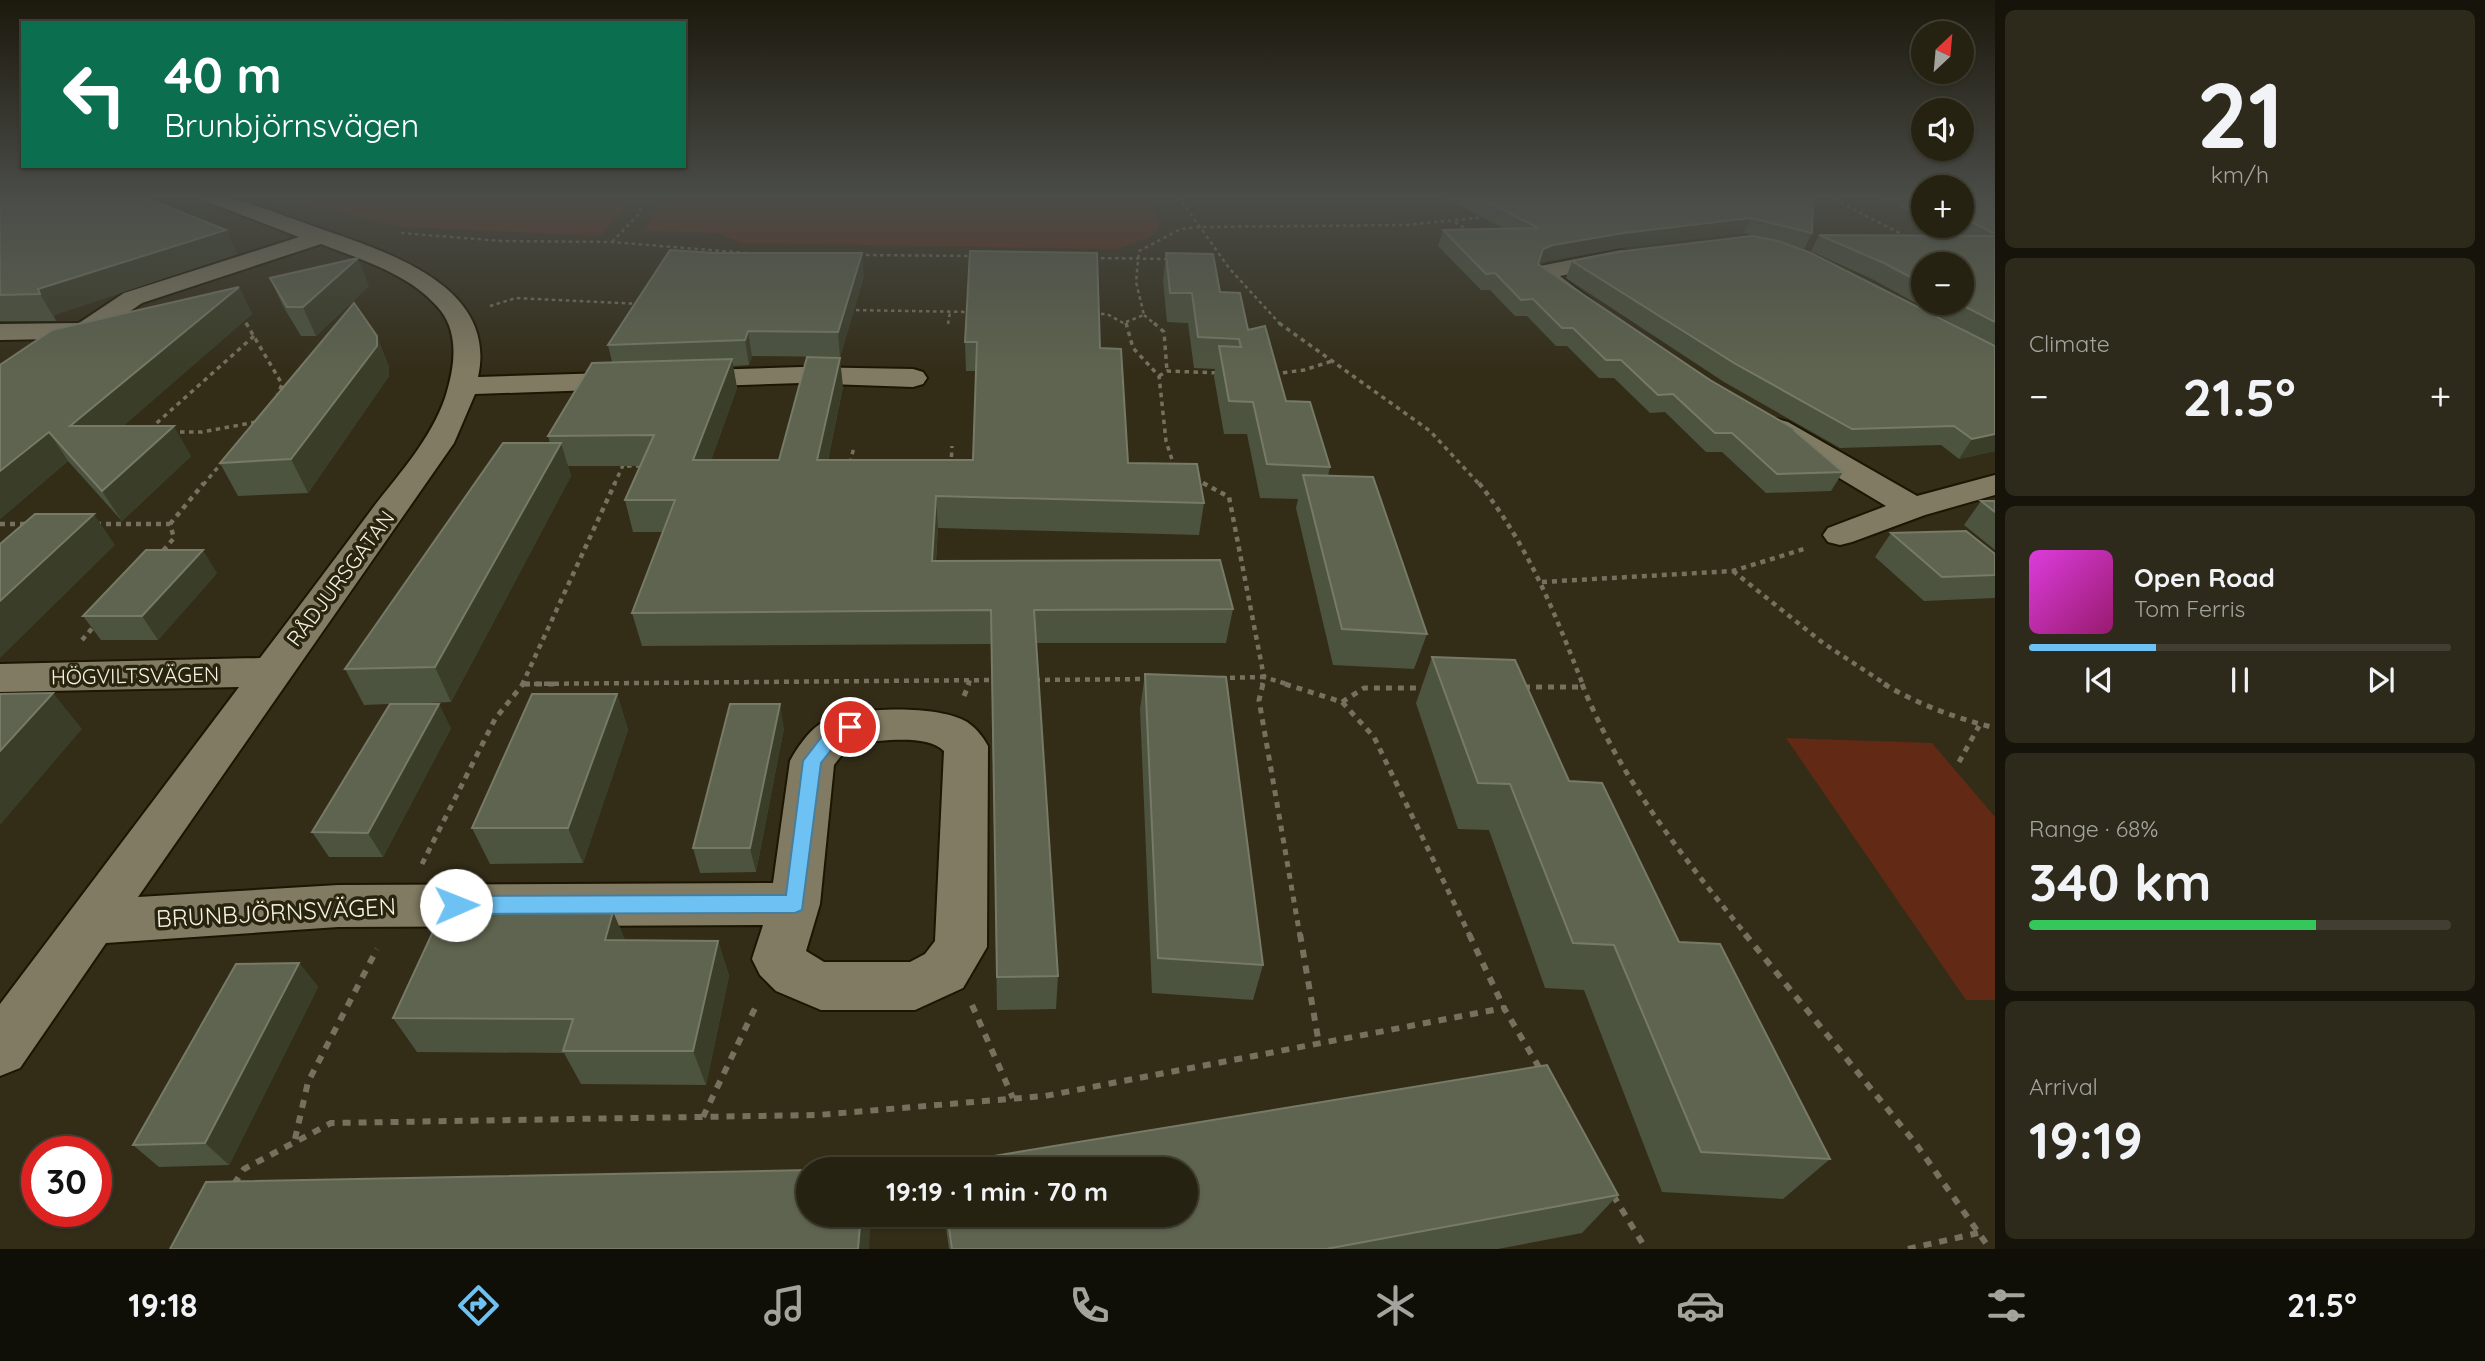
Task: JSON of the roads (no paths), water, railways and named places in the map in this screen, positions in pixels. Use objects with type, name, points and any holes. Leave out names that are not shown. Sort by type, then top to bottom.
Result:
[{"type":"street","points":[[0,390],[133,298],[270,254]]},
{"type":"street","name":"RÅDJURSGATAN","points":[[0,1049],[438,443],[457,410],[465,386],[469,355],[467,335],[459,316],[437,291],[405,270],[365,254]]},
{"type":"street","points":[[1602,317],[1547,280],[1548,271],[1643,255]]},
{"type":"street","points":[[0,332],[85,331]]},
{"type":"street","points":[[465,386],[801,375],[913,378]]},
{"type":"street","points":[[1760,418],[1913,508]]},
{"type":"street","points":[[1840,535],[1913,508],[1995,485]]},
{"type":"street","name":"HÖGVILTSVÄGEN","points":[[0,678],[270,672]]},
{"type":"street","points":[[917,726],[951,732],[966,746],[961,947],[944,971],[915,986],[821,986],[794,974],[778,959],[795,904],[812,761],[832,736],[850,727],[917,726]]},
{"type":"street","name":"BRUNBJÖRNSVÄGEN","points":[[93,922],[338,906],[795,904]]}]
